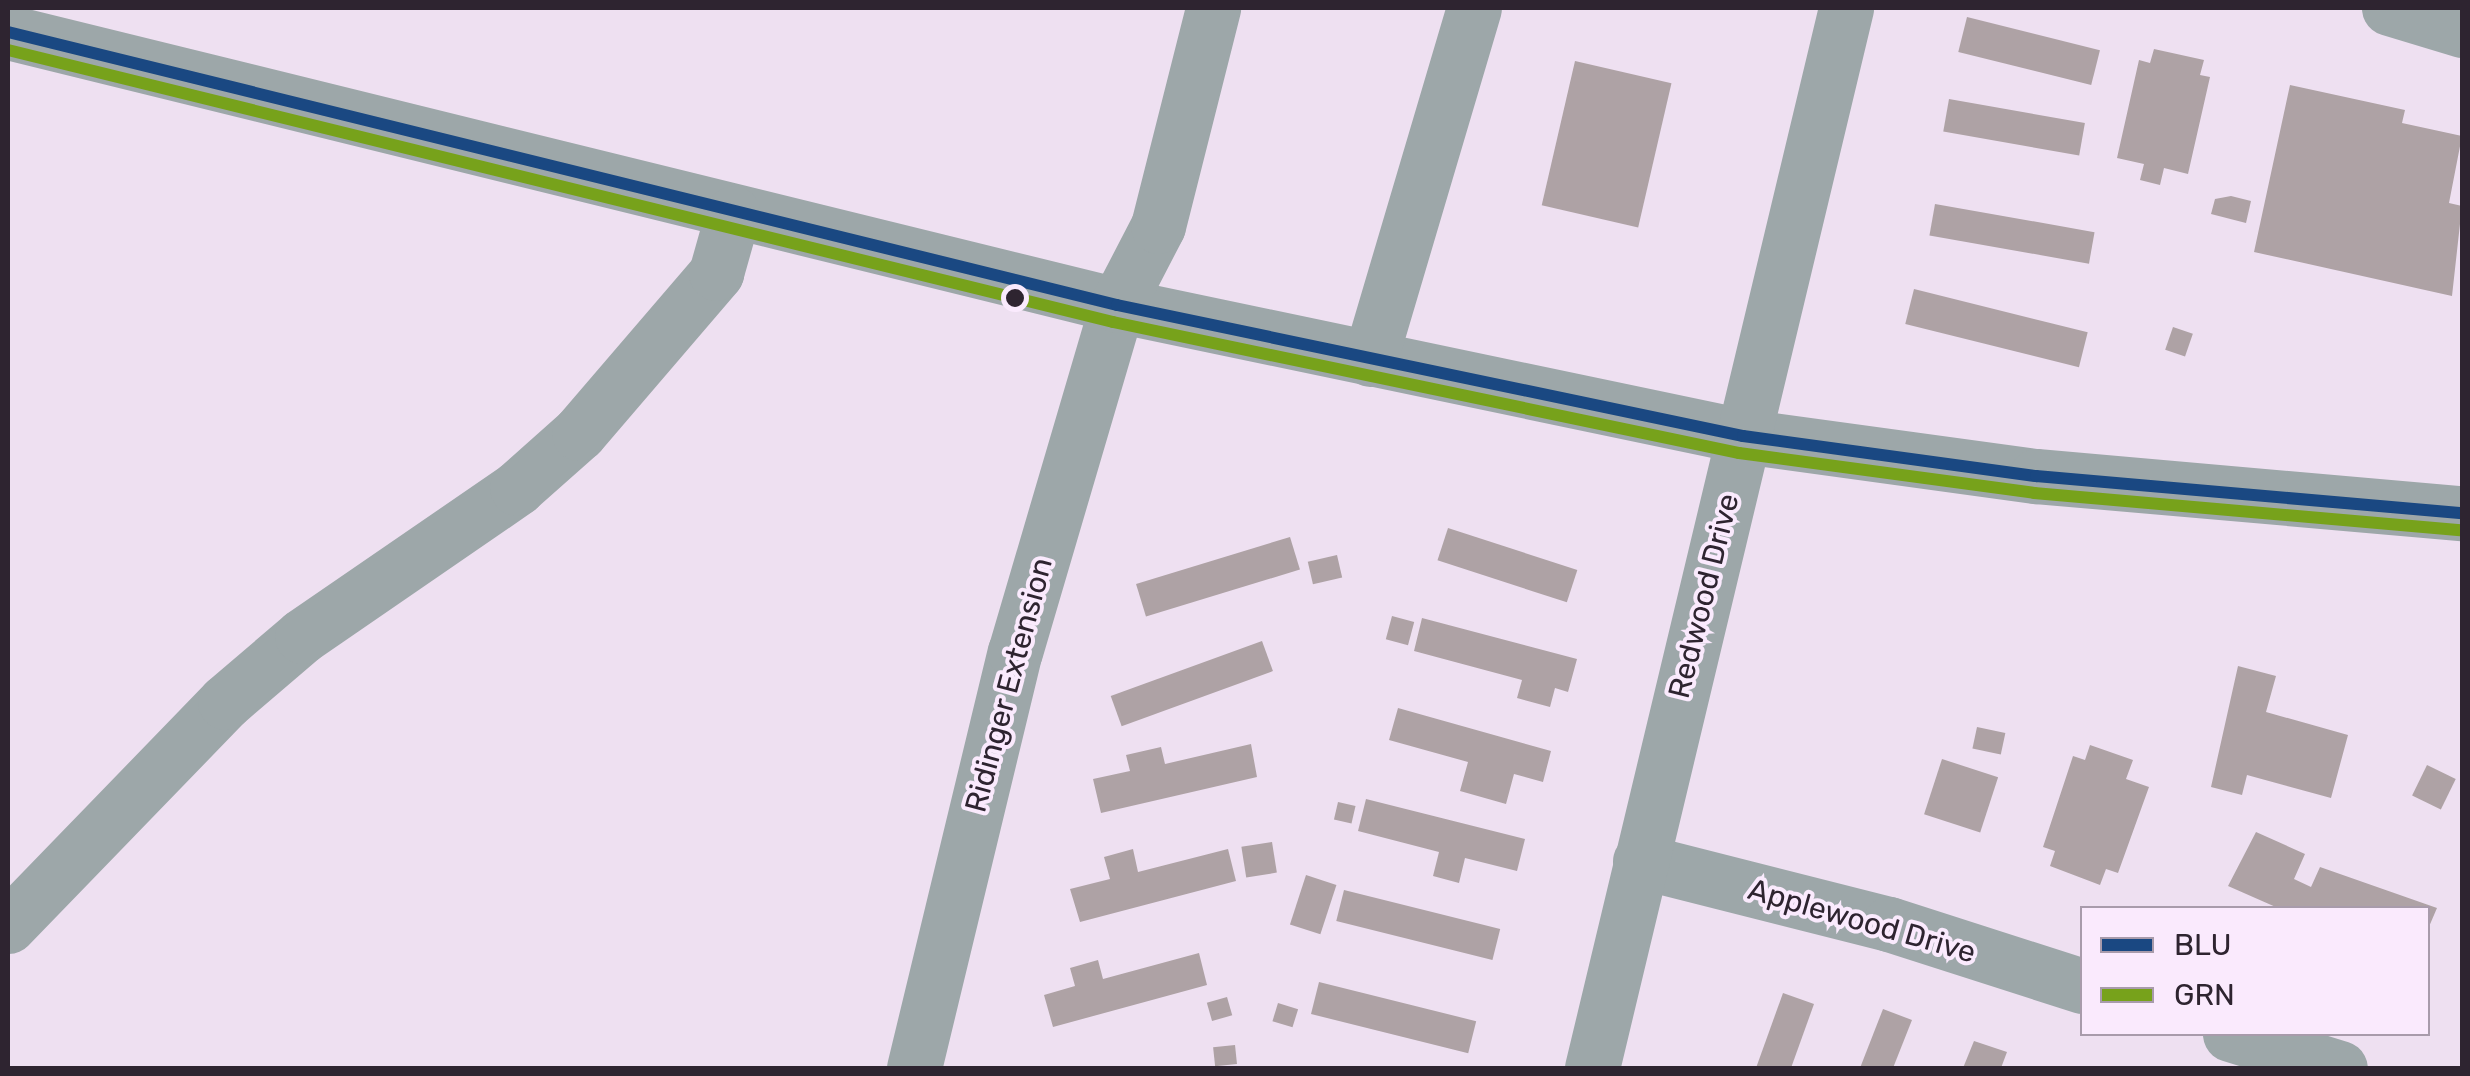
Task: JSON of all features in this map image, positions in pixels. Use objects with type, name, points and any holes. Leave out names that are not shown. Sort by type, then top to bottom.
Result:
[{"type":"street","name":"Ridinger Extension","points":[[914,1068],[1014,652],[1117,304],[1158,226],[1213,8]]},
{"type":"street","points":[[1370,359],[1474,8]]},
{"type":"street","name":"Redwood Drive","points":[[1592,1068],[1846,8]]},
{"type":"street","points":[[2389,8],[2462,30]]},
{"type":"street","points":[[8,32],[733,213],[1117,304],[1742,436],[2036,476],[2462,513]]},
{"type":"street","points":[[8,926],[225,702],[302,636],[517,488],[579,433],[716,273],[733,213]]},
{"type":"street","name":"Applewood Drive","points":[[1640,861],[1889,924],[2080,985]]},
{"type":"street","points":[[2236,1036],[2340,1068]]},
{"type":"building","points":[[1967,17],[2100,50],[2091,85],[1958,52]]},
{"type":"building","points":[[2154,49],[2204,60],[2200,75],[2210,77],[2188,174],[2164,168],[2160,185],[2140,180],[2144,164],[2117,158],[2139,60],[2150,63]]},
{"type":"building","points":[[1575,61],[1671,83],[1638,227],[1542,205]]},
{"type":"building","points":[[2290,85],[2405,110],[2402,123],[2462,136],[2449,203],[2462,206],[2452,296],[2254,252]]},
{"type":"building","points":[[1949,99],[2085,123],[2079,155],[1943,131]]},
{"type":"building","points":[[2231,196],[2251,201],[2246,223],[2211,214],[2215,199]]},
{"type":"building","points":[[1935,204],[2095,232],[2089,264],[1929,236]]},
{"type":"building","points":[[1914,289],[2088,332],[2079,367],[1905,324]]},
{"type":"building","points":[[2173,327],[2193,334],[2185,357],[2165,350]]},
{"type":"building","points":[[1448,528],[1577,570],[1567,602],[1437,560]]},
{"type":"building","points":[[1290,537],[1300,570],[1146,617],[1136,584]]},
{"type":"building","points":[[1337,555],[1342,577],[1313,584],[1308,562]]},
{"type":"building","points":[[1392,616],[1414,622],[1408,645],[1386,639]]},
{"type":"building","points":[[1422,618],[1577,659],[1568,692],[1555,688],[1550,707],[1517,698],[1522,680],[1414,651]]},
{"type":"building","points":[[1262,641],[1273,671],[1122,726],[1111,696]]},
{"type":"building","points":[[2238,666],[2276,676],[2266,712],[2348,735],[2331,798],[2247,775],[2242,795],[2211,787]]},
{"type":"building","points":[[1398,708],[1551,751],[1543,782],[1514,774],[1506,804],[1460,791],[1468,762],[1389,740]]},
{"type":"building","points":[[1977,727],[2005,733],[2001,755],[1972,749]]},
{"type":"building","points":[[1251,744],[1257,777],[1101,813],[1093,779],[1130,771],[1126,755],[1161,747],[1165,764]]},
{"type":"building","points":[[2090,745],[2133,760],[2126,779],[2149,787],[2118,873],[2106,869],[2100,885],[2050,866],[2055,851],[2043,847],[2073,756],[2085,760]]},
{"type":"building","points":[[1942,759],[1998,777],[1980,832],[1924,814]]},
{"type":"building","points":[[2427,765],[2456,779],[2441,810],[2412,796]]},
{"type":"building","points":[[1366,799],[1525,839],[1517,871],[1465,858],[1459,883],[1433,876],[1439,852],[1358,831]]},
{"type":"building","points":[[1338,802],[1356,806],[1351,824],[1334,820]]},
{"type":"building","points":[[2256,832],[2305,854],[2294,879],[2311,887],[2320,867],[2437,908],[2430,924],[2430,906],[2273,906],[2228,886]]},
{"type":"building","points":[[1272,842],[1277,873],[1246,877],[1241,847]]},
{"type":"building","points":[[1133,849],[1138,872],[1228,849],[1236,881],[1080,922],[1070,889],[1110,879],[1104,857]]},
{"type":"building","points":[[1306,875],[1336,885],[1320,934],[1290,924]]},
{"type":"building","points":[[1344,890],[1500,929],[1492,960],[1336,921]]},
{"type":"building","points":[[1199,953],[1207,985],[1053,1027],[1044,995],[1075,986],[1070,968],[1098,960],[1103,979]]},
{"type":"building","points":[[1319,982],[1476,1021],[1468,1053],[1311,1014]]},
{"type":"building","points":[[1783,993],[1814,1004],[1791,1068],[1756,1068]]},
{"type":"building","points":[[1227,997],[1232,1015],[1212,1021],[1207,1003]]},
{"type":"building","points":[[1278,1003],[1298,1009],[1293,1027],[1272,1021]]},
{"type":"building","points":[[1883,1009],[1912,1020],[1893,1068],[1860,1068]]},
{"type":"building","points":[[1974,1041],[2007,1052],[2001,1068],[1963,1068]]},
{"type":"building","points":[[1235,1045],[1237,1064],[1215,1066],[1213,1047]]},
{"type":"transit line","name":"BLU","points":[[8,32],[1117,305],[1743,436],[2036,476],[2462,513]]},
{"type":"transit line","name":"GRN","points":[[8,50],[1113,322],[1739,453],[2034,493],[2460,530]]}]
